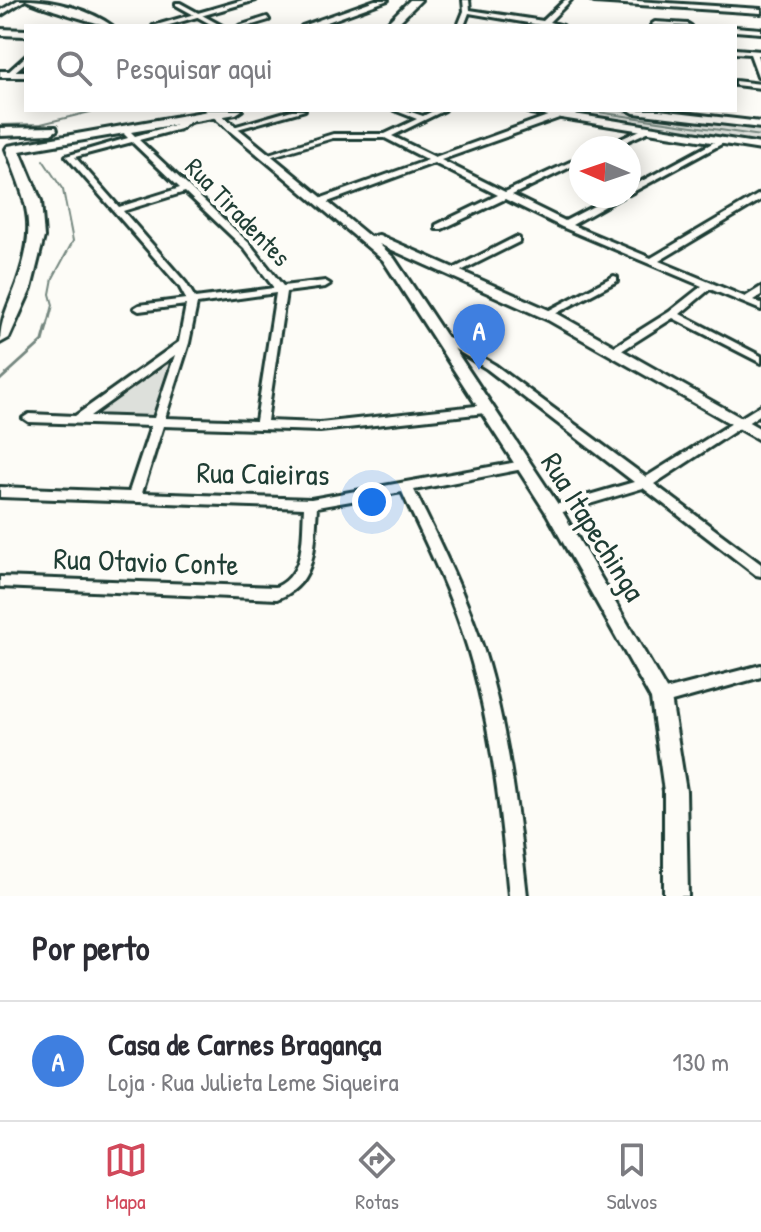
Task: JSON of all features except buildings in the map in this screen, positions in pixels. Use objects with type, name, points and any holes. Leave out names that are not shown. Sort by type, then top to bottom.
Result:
[{"type":"main road","points":[[313,24],[384,0]]},
{"type":"main road","points":[[355,11],[395,13],[417,3]]},
{"type":"main road","points":[[10,148],[80,132],[204,112]]},
{"type":"main road","points":[[0,134],[109,130],[191,118],[207,112]]},
{"type":"main road","points":[[22,173],[40,152],[80,132]]},
{"type":"main road","points":[[0,134],[10,148],[35,203],[34,245],[22,294],[0,338]]},
{"type":"main road","points":[[0,314],[20,260],[25,216],[10,148]]},
{"type":"street","points":[[0,14],[22,0]]},
{"type":"street","points":[[30,0],[91,17],[104,24]]},
{"type":"street","points":[[164,24],[252,0]]},
{"type":"street","points":[[462,24],[467,11],[466,0]]},
{"type":"street","points":[[544,24],[568,0]]},
{"type":"street","points":[[594,0],[761,11]]},
{"type":"street","points":[[687,7],[708,0]]},
{"type":"street","points":[[178,4],[215,24]]},
{"type":"street","points":[[655,24],[668,5]]},
{"type":"street","points":[[467,11],[538,24]]},
{"type":"street","points":[[249,24],[267,19]]},
{"type":"street","points":[[737,29],[761,31]]},
{"type":"street","points":[[0,32],[24,33]]},
{"type":"street","points":[[737,51],[757,52],[761,76]]},
{"type":"street","points":[[5,74],[24,60]]},
{"type":"street","points":[[737,83],[761,86]]},
{"type":"street","points":[[211,112],[356,229],[547,314],[761,436]]},
{"type":"street","points":[[234,128],[294,112]]},
{"type":"street","points":[[404,112],[422,118]]},
{"type":"street","points":[[386,136],[436,112]]},
{"type":"street","points":[[572,112],[579,118]]},
{"type":"street","points":[[667,112],[700,114],[761,125]]},
{"type":"street","points":[[322,201],[440,160],[534,113],[558,113],[761,147]]},
{"type":"street","points":[[134,497],[184,343],[192,301],[183,285],[71,155],[130,136],[177,127],[191,118]]},
{"type":"street","points":[[130,136],[139,124]]},
{"type":"street","points":[[625,125],[629,131],[626,136]]},
{"type":"street","points":[[631,136],[650,129]]},
{"type":"street","points":[[109,130],[130,136]]},
{"type":"street","name":"Rua Tiradentes","points":[[130,136],[264,264],[281,290],[261,426]]},
{"type":"street","points":[[266,156],[333,136],[386,136],[440,160],[565,225],[761,307]]},
{"type":"street","points":[[641,185],[723,141]]},
{"type":"street","points":[[439,227],[569,165]]},
{"type":"street","points":[[117,210],[186,189]]},
{"type":"street","points":[[650,262],[761,196]]},
{"type":"street","points":[[565,225],[597,208]]},
{"type":"street","name":"Rua Itapechinga","points":[[356,229],[388,258],[553,510],[661,698],[675,791],[676,896]]},
{"type":"street","points":[[452,272],[516,240]]},
{"type":"street","points":[[388,258],[408,254]]},
{"type":"street","points":[[547,314],[614,279]]},
{"type":"street","points":[[139,308],[325,284]]},
{"type":"street","points":[[614,351],[673,314],[708,286]]},
{"type":"street","points":[[746,301],[761,290]]},
{"type":"street","points":[[673,314],[761,360]]},
{"type":"street","points":[[438,334],[491,367],[648,482],[761,571]]},
{"type":"street","points":[[78,419],[184,343]]},
{"type":"street","points":[[29,418],[320,427],[485,409]]},
{"type":"street","points":[[553,510],[648,482],[761,409]]},
{"type":"street","name":"Rua Caieiras","points":[[0,492],[311,504],[407,489],[523,465]]},
{"type":"street","points":[[407,489],[451,583],[481,669],[505,775],[518,896]]},
{"type":"street","name":"Rua Otavio Conte","points":[[0,582],[277,593],[289,590],[303,572],[311,504]]},
{"type":"street","points":[[661,698],[761,671]]},
{"type":"shaded area","points":[[572,112],[628,112],[683,121],[684,113],[688,113],[761,126],[761,144]]},
{"type":"shaded area","points":[[166,362],[171,366],[152,417],[97,418],[98,410]]},
{"type":"waterway","points":[[0,125],[41,124],[90,112]]},
{"type":"waterway","points":[[598,112],[761,136]]},
{"type":"waterway","points":[[43,160],[63,190],[73,241],[53,278],[50,294],[53,305],[47,328]]},
{"type":"waterway","points":[[0,380],[43,341],[47,326]]},
{"type":"place","name":"Casa de Carnes Bragança","points":[[479,370]]}]
